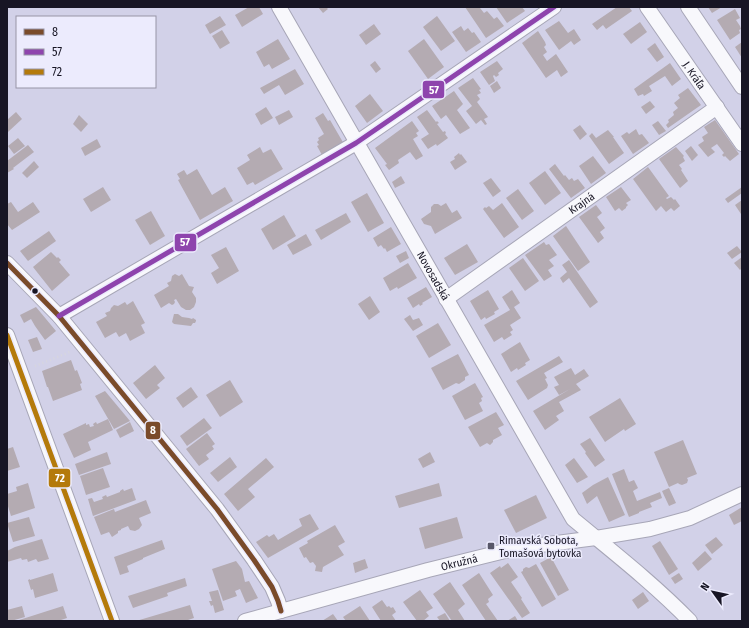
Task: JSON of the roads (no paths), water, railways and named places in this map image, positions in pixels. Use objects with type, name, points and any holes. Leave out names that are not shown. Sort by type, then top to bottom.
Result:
[{"type":"street","name":"Novosadská","points":[[279,7],[573,520],[671,602],[690,621]]},
{"type":"street","points":[[59,316],[356,143],[554,7]]},
{"type":"street","name":"J. Kráľa","points":[[647,7],[742,144]]},
{"type":"street","points":[[688,7],[742,87]]},
{"type":"street","name":"Krajná","points":[[446,299],[717,107]]},
{"type":"street","points":[[7,263],[59,316],[217,509],[272,587],[281,611]]},
{"type":"street","points":[[7,335],[112,621]]},
{"type":"street","name":"Okružná","points":[[245,621],[428,570],[517,548],[596,538],[650,529],[690,518],[742,494]]},
{"type":"place","name":"Rimavská Sobota, Tomašová bytovka","points":[[491,546]]}]
